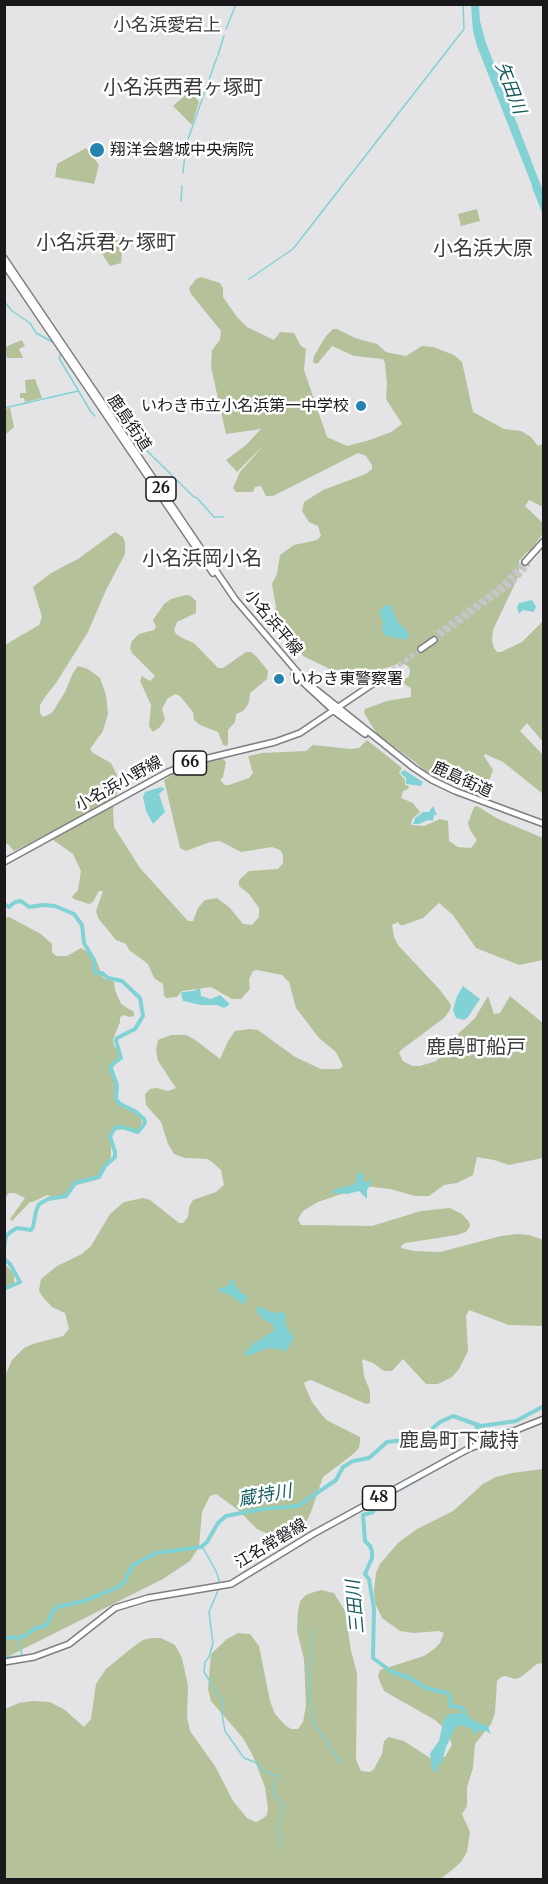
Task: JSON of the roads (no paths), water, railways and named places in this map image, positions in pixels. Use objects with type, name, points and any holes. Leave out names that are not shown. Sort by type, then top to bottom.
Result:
[{"type":"main road","name":"小名浜平線","points":[[4,258],[235,599],[297,673],[334,708],[432,780],[543,826]]},
{"type":"main road","name":"鹿島街道","points":[[4,264],[232,601],[303,684],[334,708]]},
{"type":"main road","points":[[543,541],[527,563],[543,546]]},
{"type":"main road","points":[[420,647],[432,639]]},
{"type":"main road","name":"小名浜小野線","points":[[4,860],[168,772],[196,761],[288,738],[306,729],[379,678]]},
{"type":"main road","name":"江名常磐線","points":[[4,1662],[26,1659],[69,1644],[116,1608],[147,1598],[219,1587],[238,1580],[313,1534],[468,1449],[543,1419]]},
{"type":"water","points":[[471,5],[479,5],[480,21],[486,43],[543,191],[543,213],[477,46]]},
{"type":"water","points":[[532,600],[536,607],[534,612],[523,610],[519,614],[517,607],[519,603]]},
{"type":"water","points":[[390,604],[398,622],[409,633],[405,640],[384,635],[382,631],[383,622],[379,612],[384,606]]},
{"type":"water","points":[[404,770],[423,782],[421,786],[406,784],[406,778],[400,773]]},
{"type":"water","points":[[161,787],[165,789],[159,794],[165,812],[153,824],[146,811],[143,797],[145,792]]},
{"type":"water","points":[[433,806],[437,815],[434,815],[433,821],[413,824],[415,818],[423,812],[429,812]]},
{"type":"water","points":[[463,986],[480,999],[464,1020],[456,1018],[453,1010]]},
{"type":"water","points":[[200,988],[201,996],[211,999],[220,995],[229,1005],[224,1008],[183,1001],[182,992]]},
{"type":"water","points":[[358,1172],[363,1174],[364,1183],[373,1180],[367,1190],[367,1199],[359,1191],[347,1194],[332,1193],[333,1190],[355,1184]]},
{"type":"water","points":[[231,1280],[234,1280],[235,1286],[242,1294],[248,1296],[243,1305],[230,1295],[218,1291],[219,1288],[228,1286]]},
{"type":"water","points":[[259,1306],[273,1313],[285,1313],[286,1326],[294,1338],[285,1352],[268,1348],[247,1356],[243,1354],[254,1343],[274,1331],[273,1325],[256,1311]]},
{"type":"water","points":[[465,1713],[482,1725],[487,1724],[491,1734],[478,1731],[474,1734],[471,1728],[457,1725],[446,1747],[442,1762],[435,1772],[432,1769],[430,1753],[439,1741],[443,1722],[448,1714]]},
{"type":"waterway","points":[[226,29],[236,4]]},
{"type":"waterway","points":[[249,279],[293,249],[464,29],[463,4]]},
{"type":"waterway","points":[[218,55],[224,36]]},
{"type":"waterway","points":[[186,145],[217,57]]},
{"type":"waterway","points":[[183,173],[185,154]]},
{"type":"waterway","points":[[181,201],[182,186]]},
{"type":"waterway","name":"矢田川","points":[[534,187],[544,212]]},
{"type":"waterway","points":[[4,301],[12,311],[30,323],[36,333],[56,344]]},
{"type":"waterway","points":[[61,353],[59,358],[95,416]]},
{"type":"waterway","points":[[4,408],[78,391]]},
{"type":"waterway","points":[[132,439],[197,498],[214,517],[223,517]]},
{"type":"waterway","points":[[4,904],[9,907],[21,901],[29,907],[55,906],[74,914],[82,925],[84,943],[94,960],[95,973],[102,973],[108,978],[122,981],[140,998],[143,1016],[135,1029],[117,1038],[121,1058],[110,1066],[117,1085],[116,1099],[120,1104],[135,1111],[145,1123],[138,1132],[122,1127],[115,1128],[110,1136],[115,1157],[105,1166],[99,1177],[75,1183],[66,1196],[48,1199],[39,1204],[31,1230],[17,1228],[12,1231],[6,1236],[4,1248]]},
{"type":"waterway","points":[[4,1259],[10,1264],[20,1282],[4,1289]]},
{"type":"waterway","name":"蔵持川","points":[[4,1638],[23,1637],[34,1629],[47,1625],[57,1607],[84,1601],[116,1588],[124,1582],[133,1565],[156,1553],[201,1547],[207,1542],[218,1523],[226,1516],[262,1509],[298,1506],[336,1480],[343,1467],[353,1461],[369,1458],[387,1442],[421,1438],[440,1422],[453,1416],[481,1426],[516,1421],[544,1406]]},
{"type":"waterway","name":"三田川","points":[[476,1425],[481,1439],[479,1442]]},
{"type":"waterway","name":"三田川","points":[[390,1494],[420,1478]]},
{"type":"waterway","name":"三田川","points":[[373,1656],[374,1609],[369,1579],[365,1574],[372,1558],[372,1551],[365,1541],[363,1515],[373,1512],[381,1499]]},
{"type":"waterway","points":[[202,1546],[220,1583]]},
{"type":"waterway","points":[[219,1588],[209,1612],[213,1643],[205,1662],[204,1672],[224,1704],[222,1714],[225,1731],[244,1758],[257,1763],[263,1771],[278,1776],[272,1791],[283,1806],[278,1830],[282,1849]]},
{"type":"waterway","points":[[312,1630],[310,1648],[312,1659],[308,1666],[311,1714],[315,1725],[342,1764]]},
{"type":"waterway","points":[[4,1657],[22,1656],[18,1637]]},
{"type":"waterway","name":"三田川","points":[[373,1658],[392,1672],[410,1678],[426,1688],[447,1693],[450,1697],[450,1706],[463,1708],[465,1717]]},
{"type":"tunnel","points":[[437,633],[497,590],[525,562]]},
{"type":"tunnel","points":[[434,640],[511,584],[529,564]]},
{"type":"tunnel","points":[[380,679],[421,649]]},
{"type":"place","name":"翔洋会磐城中央病院","points":[[97,150]]},
{"type":"place","name":"いわき市立小名浜第一中学校","points":[[361,406]]},
{"type":"place","name":"いわき東警察署","points":[[279,679]]},
{"type":"district","name":"小名浜愛宕上","points":[[167,26]]},
{"type":"district","name":"小名浜西君ヶ塚町","points":[[183,88]]},
{"type":"district","name":"小名浜君ヶ塚町","points":[[106,243]]},
{"type":"district","name":"小名浜大原","points":[[483,249]]},
{"type":"district","name":"小名浜岡小名","points":[[202,559]]},
{"type":"district","name":"鹿島町船戸","points":[[476,1048]]},
{"type":"district","name":"鹿島町下蔵持","points":[[459,1441]]}]
